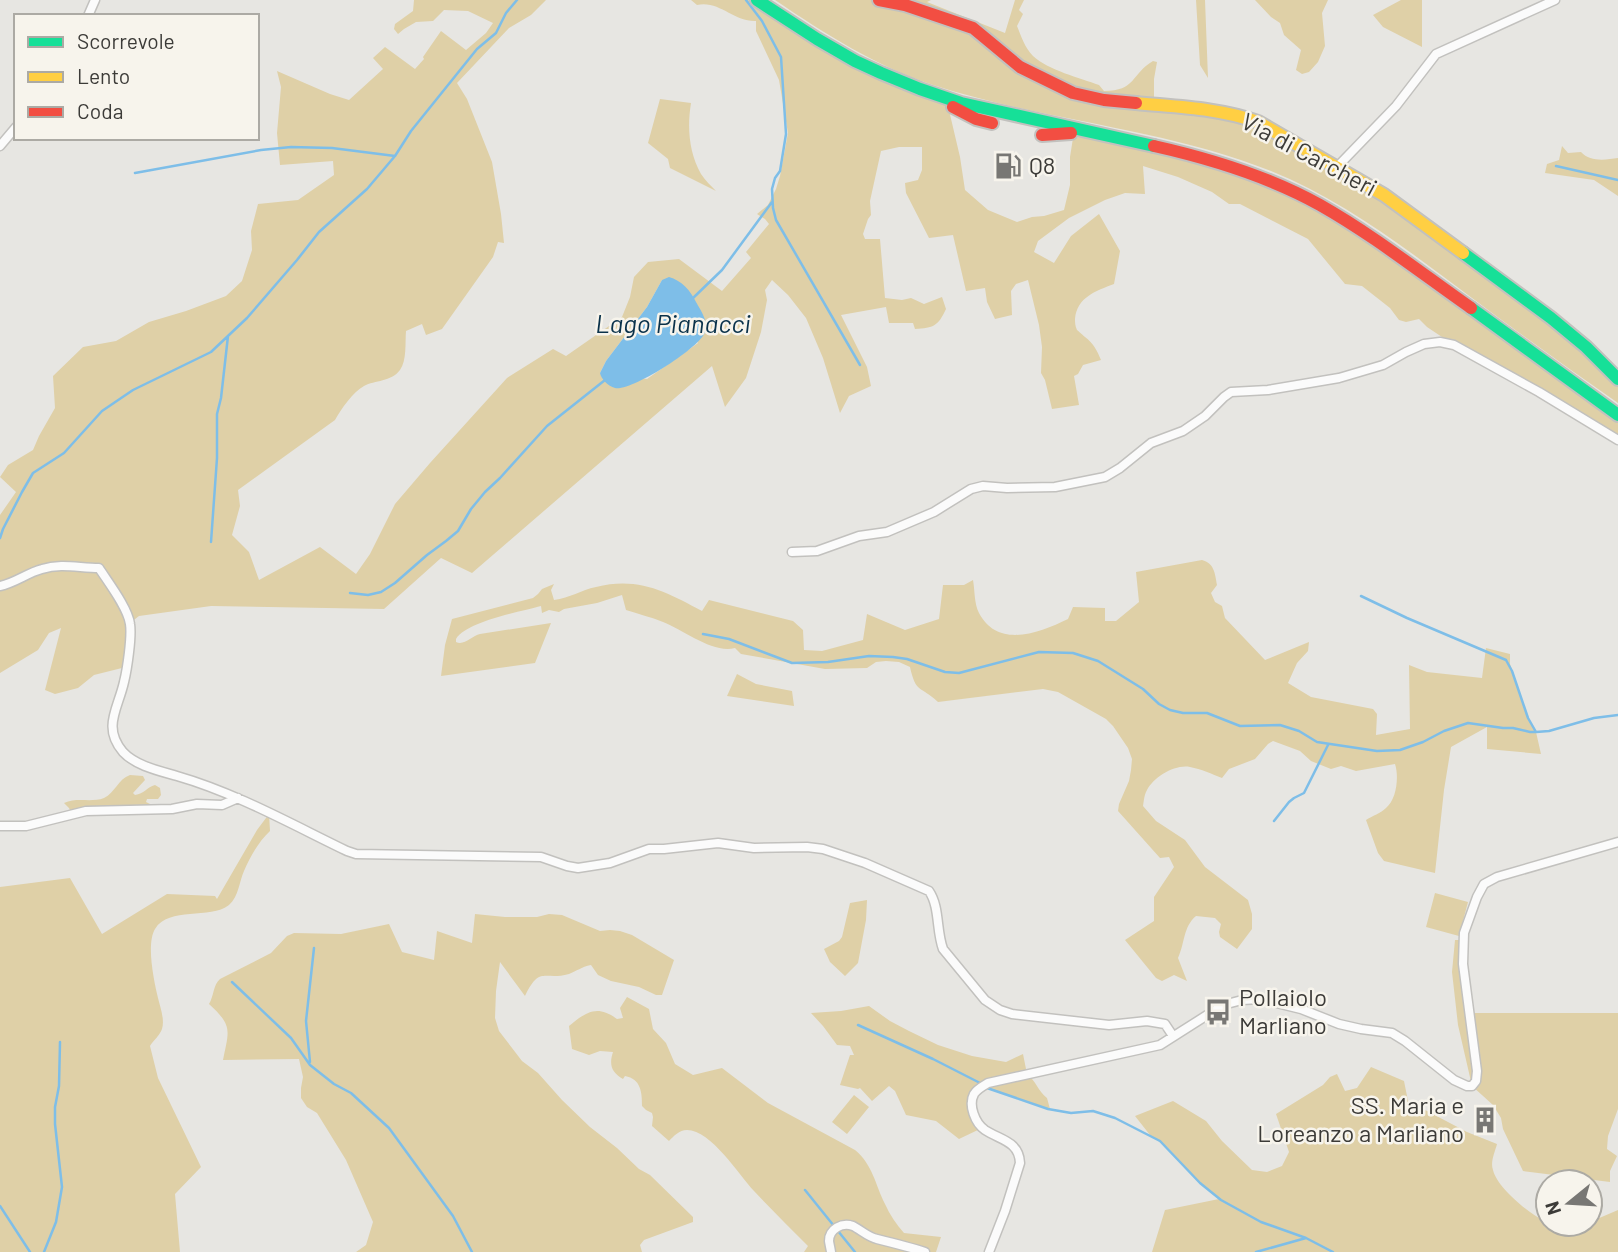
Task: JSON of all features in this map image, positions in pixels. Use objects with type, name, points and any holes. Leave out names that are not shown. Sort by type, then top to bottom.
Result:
[{"type":"main road","points":[[757,0],[836,50],[900,82],[961,103],[1216,162],[1253,174],[1321,205],[1391,250],[1618,415]]},
{"type":"main road","points":[[775,0],[836,40],[933,85],[1172,140],[1219,153],[1310,189],[1391,239],[1618,403]]},
{"type":"main road","name":"Via di Carcheri","points":[[879,0],[905,5],[973,28],[1020,66],[1073,93],[1104,100],[1202,109],[1239,115],[1258,122],[1384,195],[1551,318],[1586,347],[1618,379]]},
{"type":"main road","points":[[869,68],[888,83],[976,119],[992,122]]},
{"type":"main road","points":[[1042,135],[1100,134]]},
{"type":"street","points":[[1337,167],[1396,106],[1436,54],[1555,0]]},
{"type":"street","points":[[0,146],[14,129]]},
{"type":"street","points":[[792,552],[817,551],[859,536],[887,532],[934,512],[971,489],[982,486],[1055,487],[1105,477],[1151,443],[1183,431],[1205,416],[1231,392],[1268,390],[1339,378],[1383,365],[1424,344],[1440,342],[1454,345],[1618,440]]},
{"type":"street","points":[[0,586],[44,568],[62,565],[99,568],[112,586],[130,623],[127,672],[112,720],[114,738],[125,755],[141,764],[238,798],[347,851],[355,854],[541,857],[578,868],[610,863],[649,849],[718,843],[754,848],[823,849],[866,863],[929,891],[933,897],[943,949],[985,1000],[1000,1010],[1012,1014],[1110,1025],[1153,1021],[1165,1024],[1173,1036]]},
{"type":"street","points":[[0,826],[26,826],[86,811],[172,809],[197,804],[222,805],[238,798]]},
{"type":"street","points":[[989,1252],[1006,1212],[1020,1163],[1019,1154],[1009,1141],[982,1128],[973,1114],[972,1100],[975,1092],[988,1083],[1160,1045],[1223,1005],[1260,999],[1301,1009],[1339,1024],[1392,1032],[1454,1080],[1472,1086],[1477,1071],[1463,964],[1464,933],[1480,890],[1484,884],[1497,877],[1618,842]]},
{"type":"street","points":[[831,1252],[828,1242],[830,1236],[833,1230],[842,1225],[853,1226],[875,1239],[925,1252]]},
{"type":"shaded area","points":[[414,0],[546,0],[531,15],[509,28],[457,83],[467,99],[492,162],[504,243],[498,242],[493,257],[442,329],[426,335],[422,324],[406,331],[404,361],[396,374],[360,389],[335,420],[238,490],[240,506],[232,535],[249,552],[259,580],[320,547],[356,574],[370,554],[395,504],[507,378],[553,349],[566,356],[622,317],[634,277],[648,262],[679,259],[722,291],[751,258],[746,252],[769,224],[757,214],[768,205],[776,189],[788,133],[779,80],[756,31],[756,21],[741,18],[720,8],[697,5],[691,0],[757,0],[948,106],[965,190],[988,210],[1017,222],[1064,210],[1070,185],[1073,138],[1100,134],[1296,193],[1618,415],[1618,440],[1454,345],[1419,319],[1406,322],[1399,320],[1390,308],[1362,286],[1345,284],[1308,239],[1240,204],[1229,204],[1212,192],[1143,166],[1145,194],[1125,193],[1105,200],[1069,218],[1038,241],[1034,252],[1054,263],[1071,236],[1099,214],[1120,251],[1114,284],[1083,300],[1075,319],[1077,330],[1093,344],[1101,360],[1083,365],[1074,376],[1079,405],[1052,409],[1041,373],[1039,325],[1028,280],[1016,284],[1011,291],[1012,315],[995,319],[987,302],[985,288],[966,291],[953,235],[929,238],[906,193],[905,183],[918,180],[922,170],[922,147],[899,147],[881,151],[870,201],[871,215],[863,234],[865,239],[880,239],[885,298],[911,298],[924,304],[942,297],[946,309],[935,325],[915,329],[913,323],[889,323],[886,307],[841,315],[867,367],[871,386],[849,396],[840,413],[823,358],[806,318],[772,280],[765,290],[767,300],[761,332],[746,378],[725,407],[712,366],[472,573],[441,558],[384,609],[211,606],[139,616],[130,623],[126,667],[94,675],[78,688],[55,694],[45,690],[61,628],[49,633],[38,650],[0,673],[0,515],[16,492],[0,477],[8,465],[33,450],[55,408],[53,376],[83,347],[116,341],[149,322],[226,296],[242,281],[252,250],[251,231],[258,204],[298,200],[334,175],[333,161],[280,165],[277,133],[281,87],[277,71],[349,100],[383,69],[373,58],[385,47],[415,69],[441,31],[466,50],[486,33],[493,23],[468,11],[444,10],[433,21],[416,22],[398,34],[394,29],[395,24],[413,11]],"holes":[[[662,280],[698,343],[647,379],[600,373],[647,307]]]},
{"type":"shaded area","points":[[775,0],[931,0],[927,2],[1005,33],[1015,0],[1024,0],[1019,10],[1023,14],[1017,26],[1024,42],[1033,56],[1055,69],[1099,85],[1104,91],[1128,85],[1146,66],[1153,61],[1157,62],[1154,104],[1239,115],[1384,195],[1618,369],[1618,403],[1376,228],[1298,183],[1230,156],[1188,144],[1017,108],[933,85],[851,48]]},
{"type":"shaded area","points":[[1196,0],[1205,0],[1208,78],[1200,65]]},
{"type":"shaded area","points":[[1255,0],[1328,0],[1322,13],[1325,46],[1318,62],[1309,72],[1302,74],[1296,70],[1301,50],[1284,35],[1280,23]]},
{"type":"shaded area","points":[[1401,0],[1422,0],[1422,47],[1383,27],[1373,15]]},
{"type":"shaded area","points":[[660,99],[691,103],[689,131],[694,157],[701,174],[716,191],[670,168],[668,159],[648,143]]},
{"type":"shaded area","points":[[1562,146],[1568,153],[1581,152],[1593,159],[1618,158],[1618,196],[1594,180],[1545,173],[1547,164],[1559,160]]},
{"type":"shaded area","points":[[1202,560],[1209,563],[1213,569],[1217,585],[1211,593],[1215,602],[1222,606],[1225,618],[1265,660],[1309,642],[1308,651],[1297,663],[1288,683],[1311,697],[1373,709],[1377,714],[1376,735],[1410,729],[1409,665],[1427,672],[1482,678],[1486,648],[1510,654],[1510,664],[1528,718],[1536,732],[1541,754],[1487,749],[1487,727],[1451,747],[1435,873],[1384,861],[1378,853],[1366,820],[1384,810],[1393,799],[1397,781],[1395,764],[1356,771],[1341,766],[1331,769],[1311,761],[1300,751],[1273,741],[1255,759],[1229,769],[1222,778],[1190,767],[1166,772],[1150,785],[1143,806],[1156,821],[1185,840],[1205,867],[1248,900],[1252,914],[1252,929],[1237,949],[1220,937],[1221,924],[1215,918],[1196,916],[1192,920],[1186,930],[1178,958],[1187,981],[1174,975],[1162,981],[1156,978],[1125,940],[1154,921],[1154,897],[1174,867],[1169,857],[1160,858],[1118,811],[1131,770],[1132,759],[1128,748],[1106,719],[1058,692],[1043,689],[938,702],[917,685],[910,667],[899,662],[876,662],[867,668],[825,669],[741,654],[735,648],[708,645],[663,622],[626,610],[622,595],[559,612],[549,610],[542,613],[541,606],[482,622],[462,633],[456,642],[465,642],[480,634],[551,623],[535,663],[441,676],[452,619],[533,598],[542,589],[554,584],[551,590],[554,600],[596,587],[625,583],[664,592],[702,611],[709,600],[793,621],[803,630],[804,650],[822,651],[863,640],[867,614],[905,630],[939,619],[943,585],[964,585],[973,580],[979,613],[987,624],[997,631],[1020,635],[1045,629],[1068,619],[1073,607],[1105,608],[1105,621],[1116,621],[1139,602],[1136,572]]},
{"type":"shaded area","points":[[737,674],[756,684],[792,691],[794,706],[727,696]]},
{"type":"shaded area","points":[[130,775],[143,776],[145,780],[133,793],[135,795],[155,785],[160,788],[161,795],[158,799],[147,799],[146,802],[164,805],[169,809],[72,814],[64,803],[104,798]]},
{"type":"shaded area","points":[[269,814],[270,831],[252,855],[237,893],[229,905],[211,912],[170,918],[161,922],[152,936],[152,963],[163,1025],[150,1046],[158,1078],[201,1167],[175,1194],[180,1252],[0,1252],[0,887],[70,878],[102,934],[167,894],[215,896],[217,899]]},
{"type":"shaded area","points":[[1435,893],[1468,902],[1459,936],[1426,927]]},
{"type":"shaded area","points":[[867,900],[858,963],[845,976],[830,962],[824,949],[842,937],[850,903]]},
{"type":"shaded area","points":[[475,914],[505,917],[562,915],[600,931],[620,931],[632,935],[674,960],[662,995],[611,981],[598,975],[591,965],[561,976],[539,977],[525,996],[500,962],[495,1018],[499,1031],[522,1061],[538,1073],[590,1127],[639,1169],[650,1175],[693,1217],[693,1222],[644,1240],[640,1245],[642,1252],[356,1252],[366,1245],[373,1222],[346,1160],[317,1113],[307,1107],[301,1098],[303,1077],[299,1059],[223,1060],[228,1035],[226,1023],[209,1004],[220,979],[271,953],[287,936],[294,933],[341,934],[389,924],[402,952],[434,960],[437,931],[472,943]]},
{"type":"shaded area","points":[[1455,940],[1464,940],[1470,1013],[1618,1013],[1618,1109],[1608,1136],[1607,1149],[1617,1156],[1610,1171],[1610,1182],[1604,1181],[1604,1168],[1534,1168],[1534,1172],[1523,1171],[1503,1129],[1501,1118],[1493,1105],[1472,1086],[1458,1025],[1452,972]]},
{"type":"shaded area","points":[[627,997],[649,1009],[653,1029],[666,1043],[675,1064],[693,1075],[722,1068],[768,1103],[855,1150],[870,1168],[898,1226],[904,1233],[941,1237],[936,1252],[804,1252],[808,1246],[754,1191],[715,1145],[696,1132],[687,1130],[669,1141],[652,1126],[652,1113],[642,1106],[641,1091],[637,1083],[625,1076],[623,1079],[614,1071],[611,1064],[613,1052],[600,1051],[589,1055],[572,1049],[569,1026],[581,1017],[598,1011],[617,1019],[623,1018],[620,1008]]},
{"type":"shaded area","points":[[869,1006],[909,1031],[938,1045],[972,1056],[1006,1062],[1023,1054],[1027,1074],[1047,1098],[1050,1109],[984,1086],[972,1100],[982,1128],[959,1139],[936,1121],[906,1115],[895,1091],[889,1086],[872,1101],[860,1088],[840,1085],[850,1055],[854,1055],[850,1046],[837,1045],[811,1013]]},
{"type":"shaded area","points":[[1371,1067],[1404,1081],[1408,1101],[1467,1132],[1497,1144],[1493,1170],[1503,1188],[1534,1215],[1534,1238],[1604,1238],[1604,1216],[1618,1210],[1618,1252],[1152,1252],[1165,1210],[1219,1199],[1200,1183],[1168,1148],[1150,1135],[1135,1116],[1173,1101],[1206,1121],[1252,1170],[1267,1172],[1282,1166],[1289,1152],[1276,1114],[1337,1074],[1345,1091],[1357,1088]]},
{"type":"shaded area","points":[[854,1095],[869,1107],[847,1134],[832,1122]]},
{"type":"water","name":"Lago Pianacci","points":[[669,277],[681,283],[691,294],[704,317],[705,332],[692,348],[665,367],[635,383],[612,387],[603,380],[600,373],[606,361],[647,307],[662,280]]},
{"type":"waterway","points":[[0,538],[33,473],[64,453],[102,411],[133,390],[211,352],[247,318],[319,232],[367,189],[477,49],[496,33],[506,13],[517,0]]},
{"type":"waterway","points":[[746,0],[762,21],[781,57],[786,134],[780,171],[772,189],[776,220],[860,365]]},
{"type":"waterway","points":[[135,173],[291,147],[332,148],[395,156]]},
{"type":"waterway","points":[[1556,166],[1618,180]]},
{"type":"waterway","points":[[692,299],[722,270],[772,202]]},
{"type":"waterway","points":[[211,542],[217,414],[228,336]]},
{"type":"waterway","points":[[350,593],[368,595],[381,592],[458,531],[485,492],[547,426],[605,380]]},
{"type":"waterway","points":[[1361,596],[1506,660],[1536,732]]},
{"type":"waterway","points":[[703,634],[729,639],[792,663],[828,662],[869,656],[893,657],[945,672],[959,673],[1039,652],[1073,653],[1098,661],[1143,689],[1170,710],[1207,713],[1240,726],[1280,725],[1299,731],[1317,742],[1377,751],[1400,750],[1468,723],[1536,732],[1618,715]]},
{"type":"waterway","points":[[1274,821],[1289,802],[1304,793],[1328,745]]},
{"type":"waterway","points":[[310,1062],[306,1021],[314,948]]},
{"type":"waterway","points":[[232,982],[291,1038],[310,1065],[334,1084],[351,1093],[389,1128],[453,1216],[472,1252]]},
{"type":"waterway","points":[[858,1025],[982,1084]]},
{"type":"waterway","points":[[44,1252],[56,1222],[62,1187],[55,1124],[60,1042]]},
{"type":"waterway","points":[[987,1088],[1048,1109],[1071,1113],[1093,1111],[1115,1118],[1160,1141],[1200,1183],[1221,1200],[1261,1222],[1306,1238],[1333,1252]]},
{"type":"waterway","points":[[805,1190],[834,1226]]},
{"type":"waterway","points":[[0,1206],[30,1252]]},
{"type":"waterway","points":[[838,1231],[855,1252]]},
{"type":"waterway","points":[[1256,1252],[1306,1238]]},
{"type":"traffic: fast","points":[[757,0],[855,61],[920,89],[961,103],[1154,146]]},
{"type":"traffic: fast","points":[[1463,253],[1551,318],[1586,347],[1618,379]]},
{"type":"traffic: fast","points":[[1471,308],[1618,415]]},
{"type":"traffic: slow","points":[[1136,103],[1213,111],[1258,122],[1384,195],[1463,253]]},
{"type":"traffic: jam","points":[[879,0],[905,5],[973,28],[1020,67],[1073,93],[1136,103]]},
{"type":"traffic: jam","points":[[953,107],[976,119],[992,123]]},
{"type":"traffic: jam","points":[[1042,135],[1071,133]]},
{"type":"traffic: jam","points":[[1154,146],[1239,170],[1280,185],[1320,205],[1359,229],[1471,308]]},
{"type":"place","name":"Q8","points":[[1008,166]]},
{"type":"place","name":"Pollaiolo Marliano","points":[[1218,1012]]},
{"type":"place","name":"SS. Maria e Loreanzo a Marliano","points":[[1485,1120]]}]
